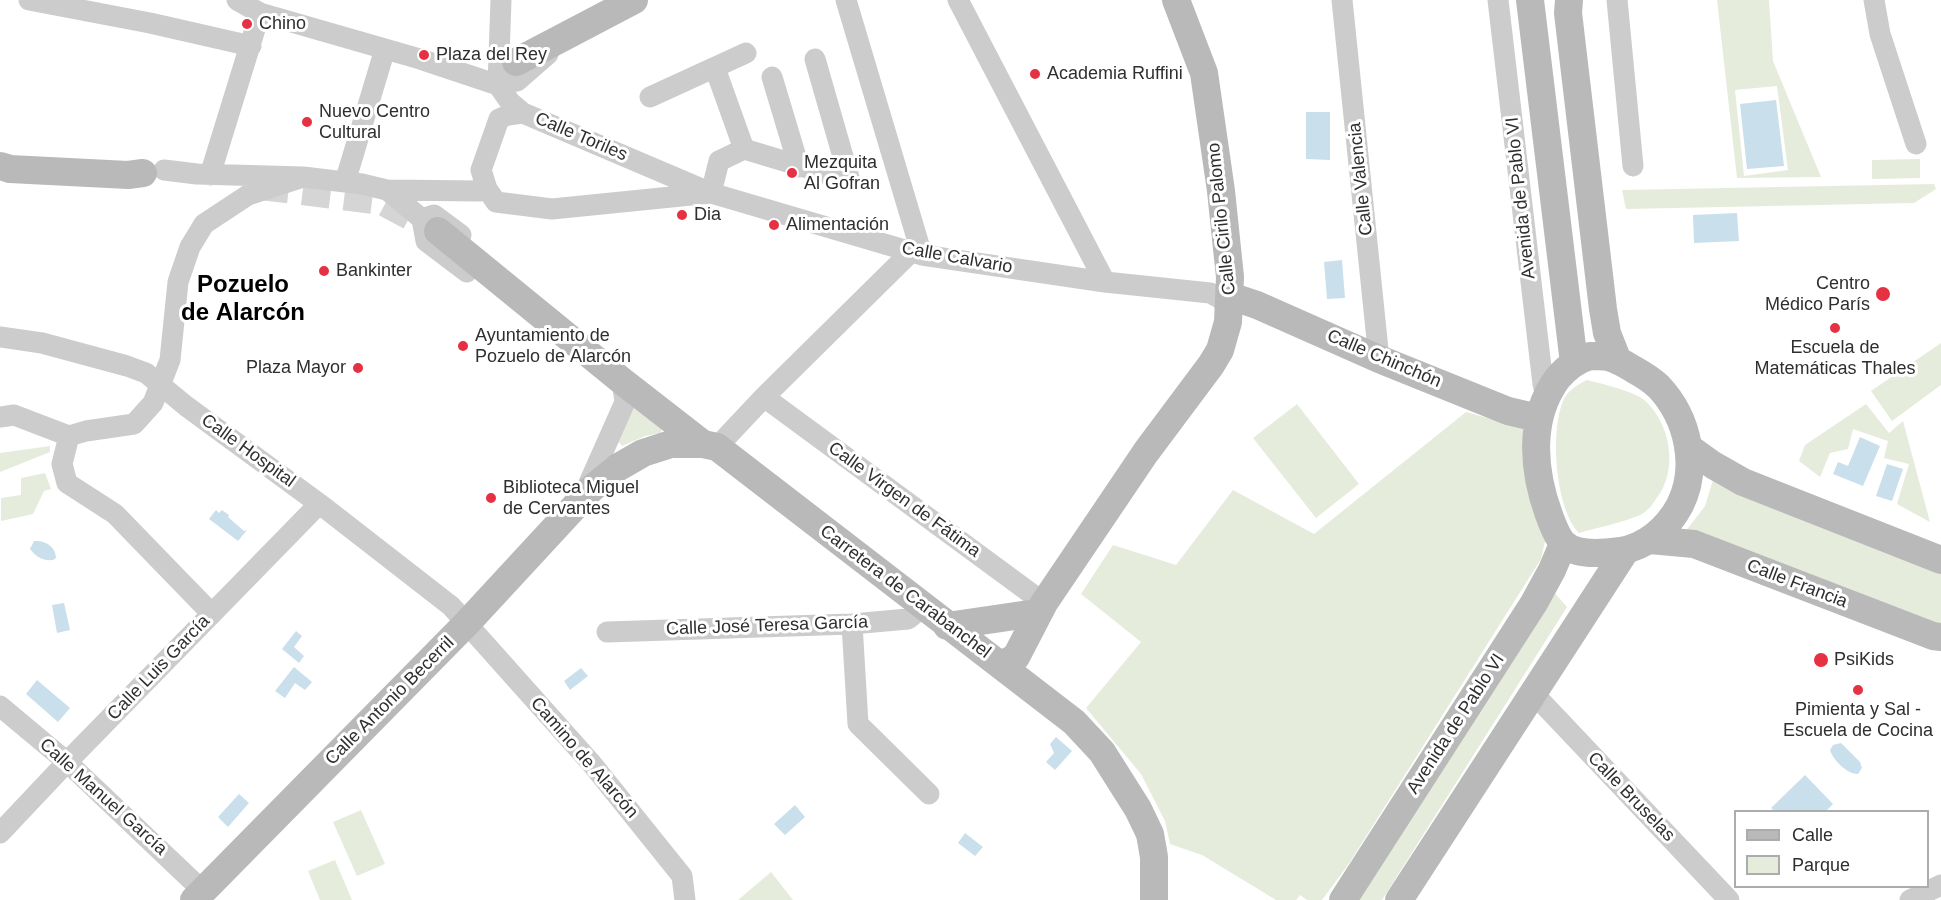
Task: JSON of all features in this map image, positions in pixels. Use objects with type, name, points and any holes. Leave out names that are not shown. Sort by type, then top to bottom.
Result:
[{"type":"street","points":[[29,0],[150,23],[251,46]]},
{"type":"street","points":[[237,0],[260,13],[498,85],[517,81],[552,51],[644,3],[643,0]]},
{"type":"street","points":[[501,0],[498,85],[510,102],[523,112]]},
{"type":"street","points":[[516,62],[634,0]]},
{"type":"street","points":[[710,446],[916,254],[846,0]]},
{"type":"street","points":[[958,0],[1105,282]]},
{"type":"street","name":"Calle Cirilo Palomo","points":[[1001,665],[1000,654],[1004,641],[1036,608],[1220,350],[1225,294],[1221,191],[1204,73],[1176,0]]},
{"type":"street","name":"Calle Valencia","points":[[1342,0],[1379,359]]},
{"type":"street","name":"Avenida de Pablo VI","points":[[1343,900],[1534,603],[1563,544],[1552,523],[1542,494],[1536,447],[1543,384],[1498,0]]},
{"type":"street","name":"Avenida de Pablo VI","points":[[1530,0],[1574,363]]},
{"type":"street","points":[[1569,0],[1568,13],[1603,309],[1607,333],[1618,361]]},
{"type":"street","points":[[1617,0],[1633,166]]},
{"type":"street","points":[[1874,0],[1880,34],[1916,144]]},
{"type":"street","points":[[210,175],[260,13]]},
{"type":"street","points":[[345,182],[385,49]]},
{"type":"street","points":[[650,97],[746,53]]},
{"type":"street","points":[[0,166],[10,169],[128,175],[153,171],[303,177],[387,190],[479,191],[487,189],[496,202],[552,209],[711,193],[719,161],[744,149],[850,181],[815,59]]},
{"type":"street","points":[[714,68],[744,149]]},
{"type":"street","points":[[772,77],[800,167]]},
{"type":"street","name":"Calle Toriles","points":[[487,189],[481,170],[499,119],[523,112],[711,193]]},
{"type":"street","points":[[0,417],[14,415],[69,436],[86,431],[134,424],[153,403],[170,360],[178,282],[190,247],[204,224],[248,195],[303,177]]},
{"type":"street","name":"Carretera de Carabanchel","points":[[387,190],[622,381],[1074,722],[1102,752],[1138,809],[1150,834],[1154,857],[1154,900]]},
{"type":"street","name":"Calle Calvario","points":[[711,193],[916,254],[1105,282],[1225,294]]},
{"type":"street","name":"Calle Chinchón","points":[[1225,294],[1257,305],[1379,359],[1508,411],[1542,407]]},
{"type":"street","name":"Calle Hospital","points":[[0,337],[42,343],[146,373],[451,606],[467,623]]},
{"type":"street","points":[[1399,900],[1533,693],[1638,545],[1678,510],[1689,482],[1691,465],[1688,447],[1682,424],[1671,402],[1658,386],[1618,361],[1607,357],[1590,356],[1574,363],[1561,374],[1542,407]]},
{"type":"street","name":"Calle Antonio Becerril","points":[[582,498],[625,402],[622,381]]},
{"type":"street","name":"Calle Virgen de Fátima","points":[[764,397],[1036,608]]},
{"type":"street","points":[[69,436],[62,464],[67,483],[115,514],[212,614]]},
{"type":"street","name":"Calle Antonio Becerril","points":[[199,896],[467,623],[582,498],[617,468],[643,453],[671,444],[710,446]]},
{"type":"street","points":[[1688,447],[1743,482],[1941,560]]},
{"type":"street","name":"Calle Luis García","points":[[0,833],[320,504]]},
{"type":"street","points":[[1563,544],[1579,552],[1603,553],[1638,545]]},
{"type":"street","name":"Calle Francia","points":[[1638,545],[1694,544],[1933,636],[1941,637]]},
{"type":"street","name":"Calle José Teresa García","points":[[606,632],[852,624],[908,619],[922,607]]},
{"type":"street","points":[[947,626],[1036,608]]},
{"type":"street","name":"Camino de Alarcón","points":[[467,623],[592,764],[682,876],[698,900]]},
{"type":"street","points":[[852,624],[858,724],[929,794]]},
{"type":"street","name":"Calle Bruselas","points":[[1533,693],[1729,900]]},
{"type":"street","name":"Calle Manuel García","points":[[0,706],[67,762],[199,896]]},
{"type":"street","points":[[682,876],[685,900]]},
{"type":"street","points":[[1910,900],[1941,885]]},
{"type":"green space","points":[[1717,0],[1769,0],[1773,61],[1821,177],[1737,178]],"holes":[[[1777,86],[1788,170],[1744,176],[1735,90]]]},
{"type":"green space","points":[[1920,159],[1920,178],[1872,179],[1872,160]]},
{"type":"green space","points":[[1934,184],[1936,189],[1914,203],[1626,209],[1622,190]]},
{"type":"green space","points":[[1941,343],[1941,385],[1892,421],[1871,391]]},
{"type":"green space","points":[[1587,380],[1608,385],[1643,399],[1660,420],[1669,447],[1669,461],[1668,475],[1663,488],[1645,512],[1627,520],[1579,533],[1564,506],[1556,446],[1560,410],[1565,397],[1572,389]]},
{"type":"green space","points":[[1297,404],[1359,484],[1316,518],[1253,438]]},
{"type":"green space","points":[[1866,404],[1889,433],[1903,421],[1930,522],[1897,504],[1909,464],[1884,458],[1888,441],[1853,429],[1848,449],[1830,453],[1820,477],[1799,461],[1805,445]]},
{"type":"green space","points":[[639,405],[663,424],[661,433],[645,436],[622,446],[616,439],[631,407]]},
{"type":"green space","points":[[1466,412],[1531,430],[1547,533],[1541,559],[1348,865],[1322,900],[1307,900],[1300,895],[1296,900],[1276,900],[1202,855],[1170,844],[1165,821],[1141,774],[1086,708],[1141,642],[1081,594],[1113,545],[1176,565],[1233,490],[1314,534]]},
{"type":"green space","points":[[50,446],[50,452],[0,472],[0,453]]},
{"type":"green space","points":[[45,473],[51,489],[44,491],[33,514],[1,521],[1,498],[21,495],[21,478]]},
{"type":"green space","points":[[1713,480],[1941,570],[1941,625],[1685,532],[1705,506]]},
{"type":"green space","points":[[1554,592],[1567,607],[1382,900],[1356,900]]},
{"type":"green space","points":[[361,810],[385,864],[357,876],[333,822]]},
{"type":"green space","points":[[335,860],[352,900],[320,900],[308,871]]},
{"type":"green space","points":[[771,872],[793,900],[738,900]]},
{"type":"water","points":[[1776,100],[1784,166],[1747,169],[1740,104]]},
{"type":"water","points":[[1306,112],[1330,112],[1330,160],[1306,159]]},
{"type":"water","points":[[1737,213],[1739,241],[1694,243],[1693,215]]},
{"type":"water","points":[[1342,260],[1345,298],[1327,299],[1324,262]]},
{"type":"water","points":[[1860,437],[1880,446],[1863,486],[1833,474],[1838,462],[1848,466]]},
{"type":"water","points":[[1887,464],[1903,469],[1892,501],[1876,496]]},
{"type":"water","points":[[216,510],[219,513],[222,510],[244,531],[247,530],[238,541],[209,519]]},
{"type":"water","points":[[34,541],[49,545],[54,550],[56,558],[49,560],[37,556],[30,549]]},
{"type":"water","points":[[64,603],[70,630],[57,633],[52,605]]},
{"type":"water","points":[[296,631],[302,636],[294,647],[304,656],[299,663],[282,649]]},
{"type":"water","points":[[294,667],[312,682],[305,690],[295,683],[285,698],[275,691]]},
{"type":"water","points":[[581,668],[588,676],[570,690],[564,681]]},
{"type":"water","points":[[37,680],[70,708],[58,722],[26,694]]},
{"type":"water","points":[[1056,737],[1072,751],[1055,770],[1046,762],[1054,753],[1050,744]]},
{"type":"water","points":[[1841,743],[1860,762],[1862,768],[1858,774],[1845,769],[1832,754],[1830,750],[1833,745]]},
{"type":"water","points":[[1805,775],[1833,804],[1827,810],[1773,810],[1771,808]]},
{"type":"water","points":[[239,794],[249,803],[228,827],[218,817]]},
{"type":"water","points":[[795,805],[805,817],[785,835],[774,824]]},
{"type":"water","points":[[965,833],[983,847],[975,856],[958,843]]},
{"type":"tunnel","points":[[261,186],[382,201],[419,221]]},
{"type":"place","name":"Chino","points":[[247,24]]},
{"type":"place","name":"Plaza del Rey","points":[[424,55]]},
{"type":"place","name":"Academia Ruffini","points":[[1035,74]]},
{"type":"place","name":"Nuevo Centro Cultural","points":[[307,122]]},
{"type":"place","name":"Mezquita Al Gofran","points":[[792,173]]},
{"type":"place","name":"Dia","points":[[682,215]]},
{"type":"place","name":"Alimentación","points":[[774,225]]},
{"type":"place","name":"Bankinter","points":[[324,271]]},
{"type":"place","name":"Centro Médico París","points":[[1883,294]]},
{"type":"place","name":"Escuela de Matemáticas Thales","points":[[1835,328]]},
{"type":"place","name":"Ayuntamiento de Pozuelo de Alarcón","points":[[463,346]]},
{"type":"place","name":"Plaza Mayor","points":[[358,368]]},
{"type":"place","name":"Biblioteca Miguel de Cervantes","points":[[491,498]]},
{"type":"place","name":"PsiKids","points":[[1821,660]]},
{"type":"place","name":"Pimienta y Sal - Escuela de Cocina","points":[[1858,690]]},
{"type":"district","name":"Pozuelo de Alarcón","points":[[243,299]]}]
